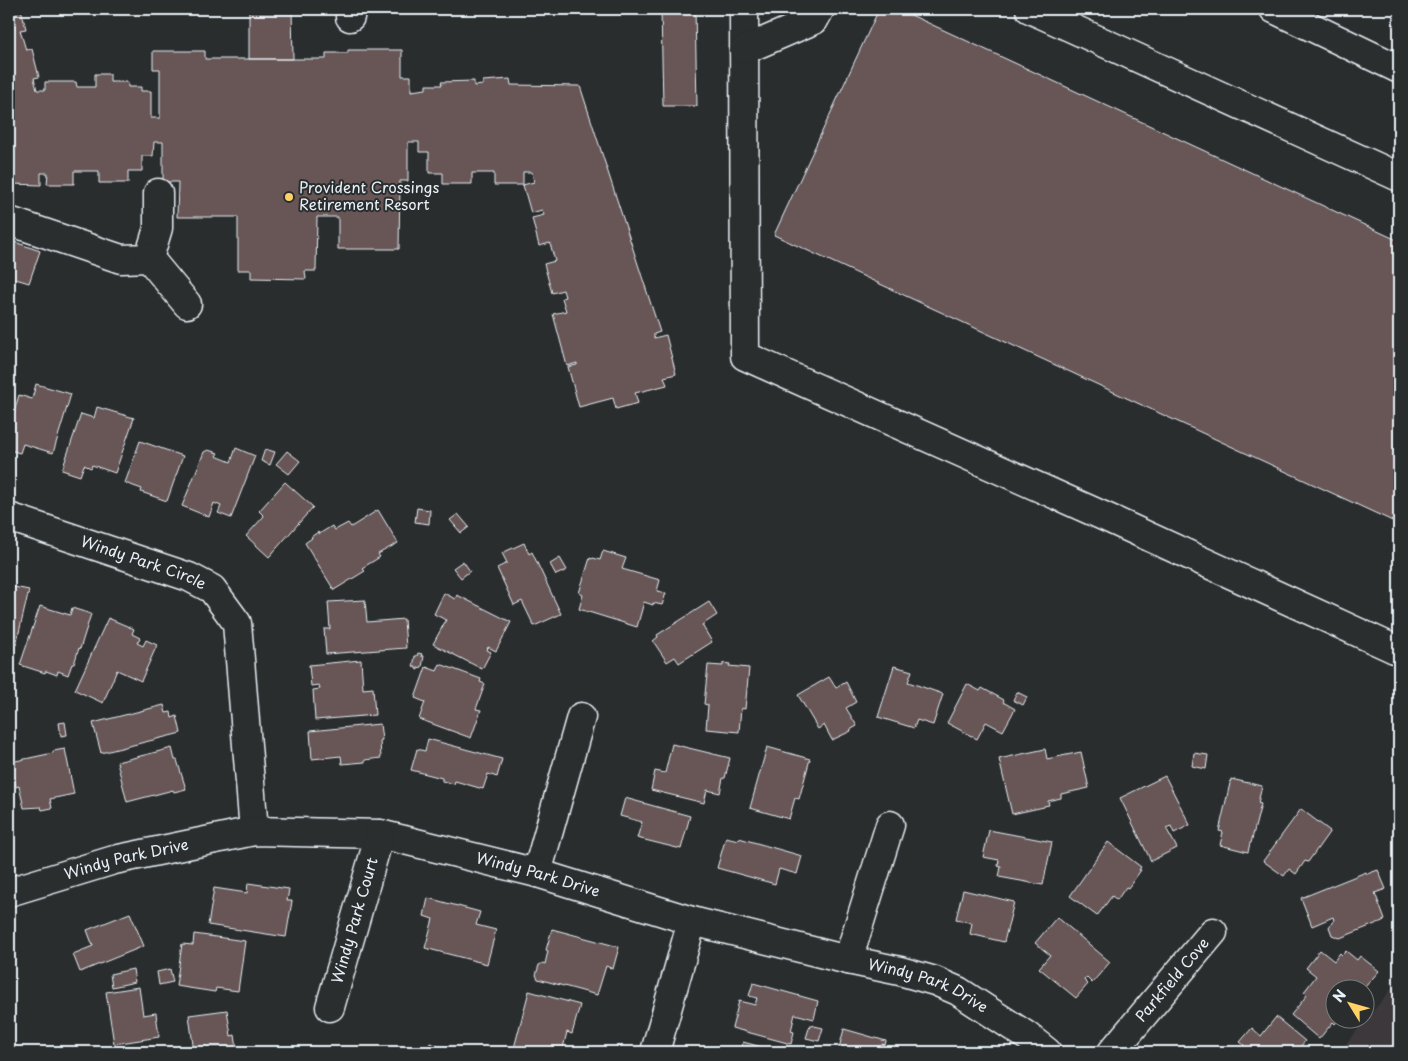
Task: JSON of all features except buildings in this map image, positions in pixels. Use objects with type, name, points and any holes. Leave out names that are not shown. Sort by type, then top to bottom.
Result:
[{"type":"street","points":[[744,9],[746,356],[1399,651]]},
{"type":"street","points":[[744,50],[814,20],[820,9]]},
{"type":"street","points":[[1274,9],[1399,69]]},
{"type":"street","points":[[1037,10],[1399,177]]},
{"type":"street","points":[[149,258],[158,228],[158,193]]},
{"type":"street","points":[[9,221],[121,259],[149,258]]},
{"type":"street","points":[[149,258],[187,304]]},
{"type":"street","name":"Windy Park Circle","points":[[9,517],[189,577],[212,589],[237,623],[254,831]]},
{"type":"street","points":[[538,873],[581,717]]},
{"type":"street","points":[[848,960],[890,824]]},
{"type":"street","name":"Windy Park Drive","points":[[9,892],[114,860],[254,831],[380,834],[538,873],[692,921],[935,981],[958,991],[1047,1052]]},
{"type":"street","name":"Windy Park Court","points":[[330,1007],[380,834]]},
{"type":"street","points":[[655,1052],[692,921]]},
{"type":"street","name":"Parkfield Cove","points":[[1112,1052],[1213,932]]},
{"type":"shaded area","points":[[1399,980],[1399,1052],[1339,1052],[1359,1028],[1376,1028],[1376,1008]]},
{"type":"place","name":"Provident Crossings Retirement Resort","points":[[289,197]]}]
